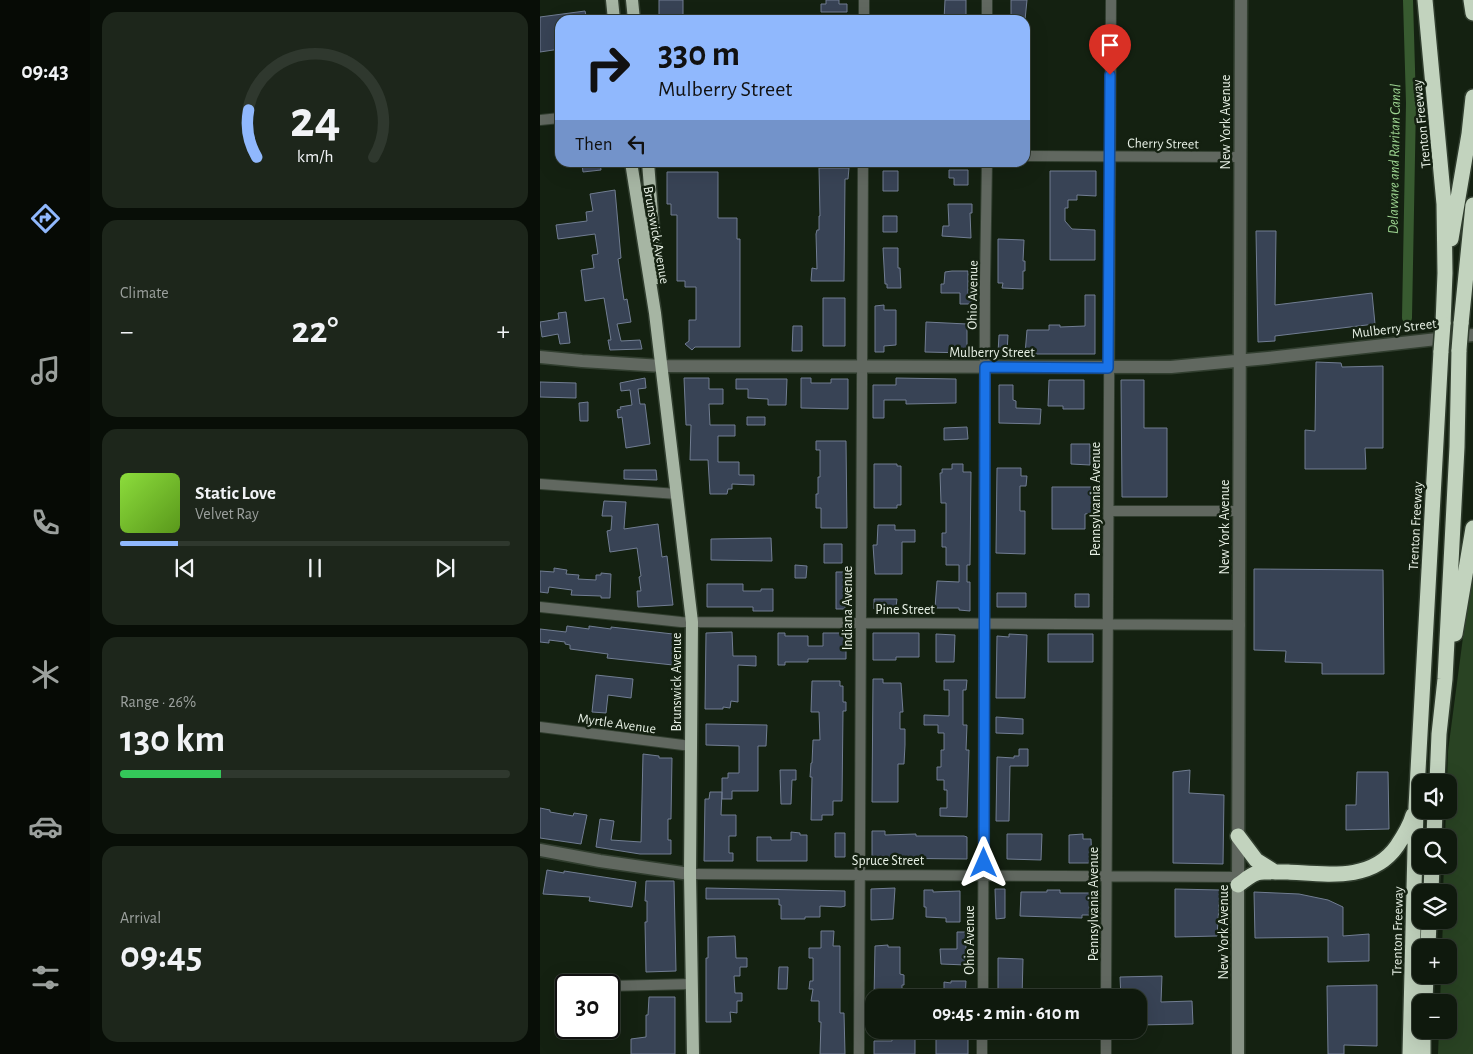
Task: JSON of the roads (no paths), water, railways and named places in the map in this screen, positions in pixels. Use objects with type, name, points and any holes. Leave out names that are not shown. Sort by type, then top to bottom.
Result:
[{"type":"highway","name":"Trenton Freeway","points":[[1418,774],[1445,273],[1442,167],[1425,0]]},
{"type":"highway","points":[[1471,0],[1473,13]]},
{"type":"highway","points":[[1445,273],[1469,134],[1473,97]]},
{"type":"highway","points":[[1437,774],[1439,734],[1445,679],[1459,350],[1473,204]]},
{"type":"highway","points":[[1439,734],[1473,528]]},
{"type":"highway","points":[[1238,881],[1258,873],[1339,874],[1355,873],[1369,869],[1381,862],[1393,851],[1412,819]]},
{"type":"highway","name":"Trenton Freeway","points":[[1410,1054],[1416,819]]},
{"type":"highway","points":[[1238,836],[1256,860],[1275,872]]},
{"type":"highway","points":[[1423,1054],[1424,1039]]},
{"type":"main road","points":[[612,0],[614,15]]},
{"type":"main road","points":[[632,0],[634,15]]},
{"type":"main road","name":"Brunswick Avenue","points":[[632,167],[655,312],[692,622],[690,874],[693,1054]]},
{"type":"main road","name":"Brunswick Avenue","points":[[648,167],[657,284],[655,312]]},
{"type":"main road","name":"New York Avenue","points":[[1237,1053],[1238,881]]},
{"type":"street","points":[[864,0],[864,15]]},
{"type":"street","points":[[987,0],[987,15]]},
{"type":"street","name":"Pennsylvania Avenue","points":[[1106,989],[1110,0]]},
{"type":"street","name":"New York Avenue","points":[[1238,881],[1241,0]]},
{"type":"street","points":[[540,120],[555,118]]},
{"type":"street","name":"Cherry Street","points":[[1030,156],[1241,157]]},
{"type":"street","name":"Indiana Avenue","points":[[859,1054],[863,167]]},
{"type":"street","name":"Ohio Avenue","points":[[983,989],[987,167]]},
{"type":"street","name":"Mulberry Street","points":[[540,357],[582,362],[662,366],[1171,367],[1473,335]]},
{"type":"street","points":[[540,484],[677,494]]},
{"type":"street","points":[[1109,511],[1240,511]]},
{"type":"street","name":"Pine Street","points":[[540,607],[636,618],[692,622],[1240,625]]},
{"type":"street","name":"Myrtle Avenue","points":[[540,727],[691,746]]},
{"type":"street","name":"Spruce Street","points":[[540,850],[690,874],[983,875],[1238,881]]},
{"type":"street","points":[[620,986],[692,984]]},
{"type":"street","points":[[982,1039],[982,1054]]},
{"type":"street","points":[[1106,1039],[1106,1054]]},
{"type":"waterway","name":"Delaware and Raritan Canal","points":[[1407,318],[1411,103],[1408,0]]}]
